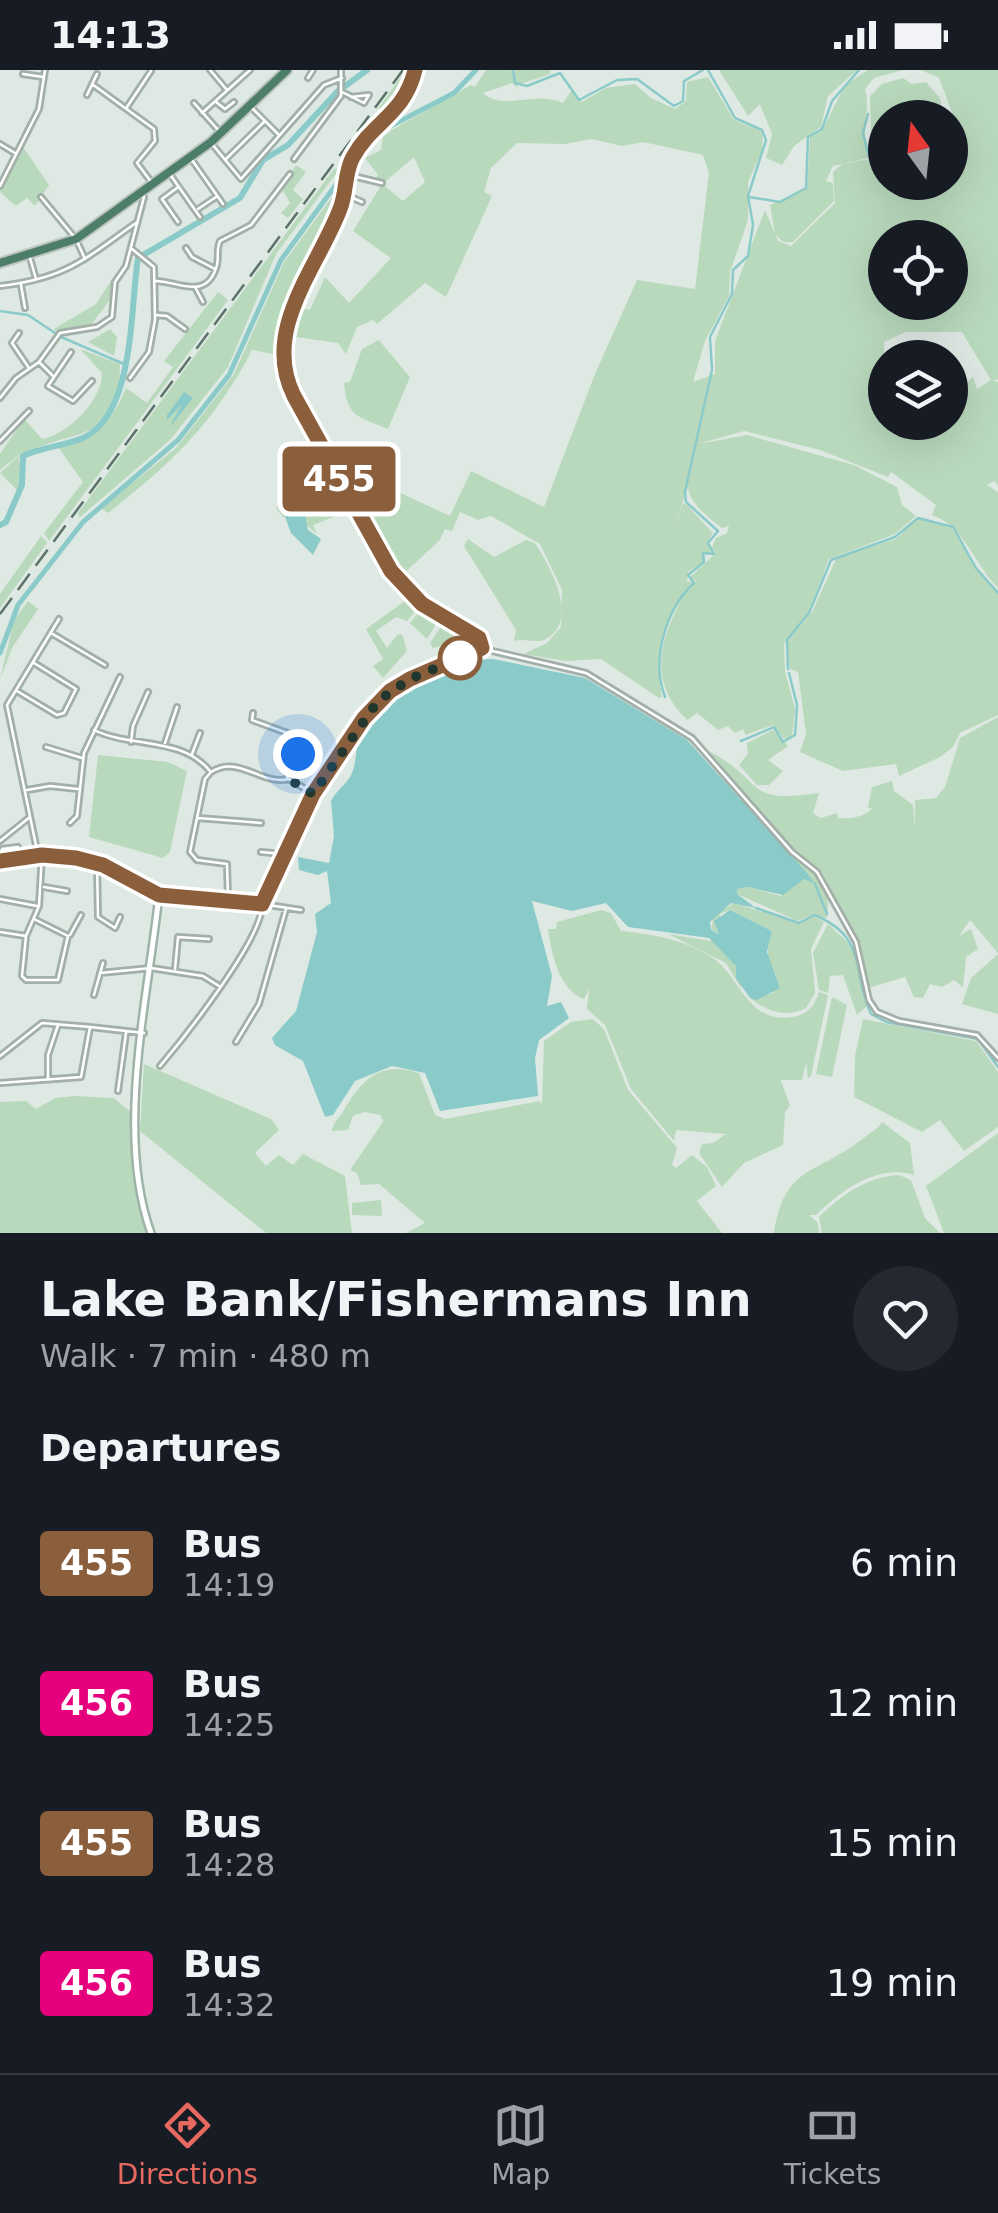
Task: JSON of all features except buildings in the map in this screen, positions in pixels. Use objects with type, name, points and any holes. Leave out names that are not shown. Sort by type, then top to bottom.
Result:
[{"type":"highway","points":[[0,262],[30,256],[76,238],[211,142],[287,70]]},
{"type":"main road","points":[[2,861],[40,855],[97,863],[159,895],[262,904],[277,880],[313,794],[364,718],[390,691],[482,648],[479,638],[422,604],[391,571],[286,381],[282,355],[288,322],[345,195],[349,174],[366,138],[404,100],[415,70]]},
{"type":"main road","points":[[151,1233],[138,1172],[137,1095],[159,895]]},
{"type":"street","points":[[0,186],[40,109],[45,70]]},
{"type":"street","points":[[210,70],[228,91]]},
{"type":"street","points":[[202,112],[250,70]]},
{"type":"street","points":[[308,78],[314,70]]},
{"type":"street","points":[[294,159],[341,94],[342,70]]},
{"type":"street","points":[[126,108],[151,71]]},
{"type":"street","points":[[23,74],[44,77]]},
{"type":"street","points":[[87,95],[97,74]]},
{"type":"street","points":[[211,142],[241,180],[324,85],[342,80]]},
{"type":"street","points":[[92,84],[156,133],[137,164],[152,184]]},
{"type":"street","points":[[341,94],[351,97]]},
{"type":"street","points":[[215,102],[225,109],[234,102]]},
{"type":"street","points":[[194,103],[221,133]]},
{"type":"street","points":[[249,105],[279,135]]},
{"type":"street","points":[[224,162],[265,121]]},
{"type":"street","points":[[0,144],[16,154]]},
{"type":"street","points":[[190,157],[223,204]]},
{"type":"street","points":[[168,173],[200,217]]},
{"type":"street","points":[[156,280],[184,290],[195,287],[215,269],[220,241],[254,222],[290,174]]},
{"type":"street","points":[[349,174],[382,183]]},
{"type":"street","points":[[178,187],[162,199],[178,222]]},
{"type":"street","points":[[138,194],[142,206]]},
{"type":"street","points":[[0,398],[39,362],[60,333],[98,327],[109,320],[116,304],[116,280],[132,249],[142,206],[138,194]]},
{"type":"street","points":[[345,195],[362,202]]},
{"type":"street","points":[[41,196],[76,238],[85,259]]},
{"type":"street","points":[[196,211],[218,196]]},
{"type":"street","points":[[0,286],[37,281],[80,266],[138,222]]},
{"type":"street","points":[[131,375],[152,353],[156,280],[154,267],[132,249]]},
{"type":"street","points":[[185,250],[215,269]]},
{"type":"street","points":[[30,256],[37,281]]},
{"type":"street","points":[[20,283],[26,308]]},
{"type":"street","points":[[195,287],[202,302]]},
{"type":"street","points":[[154,315],[164,315],[181,328]]},
{"type":"street","points":[[16,332],[12,343],[29,369]]},
{"type":"street","points":[[44,392],[72,354]]},
{"type":"street","points":[[39,362],[54,377]]},
{"type":"street","points":[[48,386],[77,402],[92,381]]},
{"type":"street","points":[[0,441],[29,411]]},
{"type":"street","points":[[59,620],[7,706],[40,855],[42,887],[39,906],[26,936],[22,976],[53,983],[61,975],[68,936],[81,915]]},
{"type":"street","points":[[50,633],[105,665]]},
{"type":"street","points":[[482,648],[586,672],[692,738],[792,852],[817,872],[856,942],[870,1002],[877,1012],[898,1021],[977,1035],[998,1058]]},
{"type":"street","points":[[15,690],[57,715],[64,714],[76,689],[33,662]]},
{"type":"street","points":[[70,823],[77,816],[83,758],[120,677]]},
{"type":"street","points":[[131,743],[133,726],[148,692]]},
{"type":"street","points":[[165,745],[176,707]]},
{"type":"street","points":[[253,713],[252,720],[300,738],[287,778]]},
{"type":"street","points":[[94,730],[131,743],[165,745],[191,756],[211,772]]},
{"type":"street","points":[[191,756],[200,733]]},
{"type":"street","points":[[46,747],[83,758]]},
{"type":"street","points":[[228,900],[226,864],[197,860],[191,854],[211,772],[229,764],[276,782],[287,778]]},
{"type":"street","points":[[287,778],[313,794]]},
{"type":"street","points":[[25,791],[50,786],[80,789]]},
{"type":"street","points":[[0,841],[30,817]]},
{"type":"street","points":[[197,818],[260,824]]},
{"type":"street","points":[[0,830],[5,836]]},
{"type":"street","points":[[2,861],[2,849],[18,847]]},
{"type":"street","points":[[261,852],[270,849],[286,854]]},
{"type":"street","points":[[97,863],[98,917],[115,928],[120,918]]},
{"type":"street","points":[[42,887],[67,891]]},
{"type":"street","points":[[0,900],[39,906]]},
{"type":"street","points":[[160,1066],[220,987],[254,932],[262,904],[302,910]]},
{"type":"street","points":[[236,1042],[260,1004],[286,908]]},
{"type":"street","points":[[34,919],[68,936]]},
{"type":"street","points":[[0,932],[26,936]]},
{"type":"street","points":[[175,971],[178,936],[209,938]]},
{"type":"street","points":[[94,995],[103,963]]},
{"type":"street","points":[[100,973],[151,968],[203,976],[220,987]]},
{"type":"street","points":[[0,1056],[34,1025],[59,1023],[144,1033]]},
{"type":"street","points":[[48,1082],[48,1055],[59,1023]]},
{"type":"street","points":[[0,1083],[76,1080],[84,1073],[90,1027]]},
{"type":"street","points":[[118,1091],[126,1031]]},
{"type":"green space","points":[[406,70],[411,70],[400,99],[387,113],[378,109]]},
{"type":"green space","points":[[486,70],[511,70],[519,89],[512,83],[483,93],[501,101],[541,99],[563,103],[571,91],[582,102],[606,88],[635,84],[651,98],[675,109],[686,101],[687,82],[708,77],[734,120],[763,132],[762,151],[748,182],[748,220],[730,272],[729,296],[705,341],[693,382],[715,374],[715,341],[765,210],[778,241],[791,246],[835,203],[833,172],[842,164],[868,159],[868,200],[968,200],[968,100],[947,100],[939,78],[921,70],[998,70],[998,379],[993,381],[998,382],[998,485],[994,481],[987,485],[998,492],[998,588],[953,528],[932,515],[936,505],[891,472],[888,477],[820,450],[744,431],[698,444],[747,435],[854,465],[897,487],[902,505],[916,516],[895,534],[829,559],[808,613],[784,644],[785,671],[795,709],[792,738],[784,739],[773,725],[745,735],[744,729],[735,733],[728,726],[718,730],[697,713],[687,720],[667,692],[661,662],[667,631],[682,599],[696,581],[690,577],[716,553],[712,547],[716,538],[727,533],[729,526],[722,528],[706,515],[692,499],[688,487],[672,533],[683,503],[713,533],[707,543],[712,553],[703,552],[703,562],[688,572],[687,581],[693,582],[683,594],[668,621],[659,665],[659,698],[601,659],[566,661],[523,654],[547,643],[561,627],[562,590],[540,544],[491,516],[478,520],[460,512],[452,531],[445,529],[440,540],[400,577],[356,505],[366,477],[450,516],[471,471],[544,507],[595,374],[637,280],[695,289],[709,173],[703,155],[643,142],[622,146],[592,139],[565,144],[517,143],[491,168],[484,192],[492,196],[446,297],[425,283],[377,324],[373,320],[357,327],[346,354],[338,343],[296,337],[297,329],[291,328],[297,308],[310,310],[325,277],[349,303],[391,258],[353,231],[382,184],[403,201],[425,182],[414,157],[386,181],[374,179],[378,175],[365,158],[381,150],[383,137],[392,130],[471,85],[475,87]]},
{"type":"green space","points":[[515,70],[550,70],[550,74],[521,84],[515,82]]},
{"type":"green space","points":[[719,70],[857,70],[828,96],[821,127],[794,146],[782,165],[766,158],[772,134],[760,104],[748,116]]},
{"type":"green space","points":[[868,70],[903,70],[874,78],[865,89],[868,158],[833,166],[826,181],[833,183],[834,201],[793,242],[783,242],[775,234],[770,205],[807,188],[810,137],[823,129],[845,85]]},
{"type":"green space","points":[[903,78],[912,84],[926,82],[940,100],[870,100],[882,84]]},
{"type":"green space","points":[[23,147],[49,185],[35,206],[27,198],[16,206],[0,192]]},
{"type":"green space","points":[[296,165],[306,172],[293,190],[303,199],[288,218],[281,213],[290,203],[282,189]]},
{"type":"green space","points":[[341,167],[276,254],[228,367],[171,439],[79,518],[78,513],[334,169]]},
{"type":"green space","points":[[341,185],[335,214],[304,273],[279,355],[252,350],[223,399],[190,440],[108,513],[101,508],[176,448],[234,374],[284,262]]},
{"type":"green space","points":[[112,279],[112,297],[91,325],[56,332],[54,329],[96,304]]},
{"type":"green space","points":[[218,292],[228,300],[49,541],[44,533],[83,482],[58,447],[100,427],[126,388],[147,403],[173,367],[164,361]]},
{"type":"green space","points":[[110,329],[117,337],[114,356],[88,342]]},
{"type":"green space","points":[[379,340],[410,377],[388,429],[351,410],[344,383],[350,382],[362,349]]},
{"type":"green space","points":[[80,349],[120,364],[118,392],[111,411],[87,431],[18,458],[24,472],[19,492],[0,473],[25,450],[0,470],[0,454],[24,419],[42,439],[62,431],[90,405],[102,373]]},
{"type":"green space","points":[[294,493],[310,515],[343,497],[351,510],[313,525],[317,534],[287,509],[284,518],[276,508]]},
{"type":"green space","points":[[918,518],[952,528],[976,569],[998,594],[998,715],[960,733],[953,747],[940,757],[899,776],[896,764],[843,771],[800,752],[806,734],[798,672],[790,669],[787,642],[812,612],[837,557],[896,539]]},
{"type":"green space","points":[[41,536],[47,543],[0,608],[0,594]]},
{"type":"green space","points":[[468,539],[494,557],[526,540],[535,543],[548,565],[562,606],[556,630],[546,639],[514,641],[516,630],[464,546]]},
{"type":"green space","points":[[409,598],[418,608],[407,621],[396,617],[376,631],[387,648],[402,634],[407,651],[383,678],[373,666],[383,659],[366,629]]},
{"type":"green space","points":[[28,601],[38,609],[12,648],[0,680],[14,620]]},
{"type":"green space","points":[[422,608],[439,619],[427,639],[410,623]]},
{"type":"green space","points":[[444,622],[474,639],[433,648],[430,643]]},
{"type":"green space","points":[[998,717],[998,953],[970,920],[959,936],[971,929],[978,949],[966,957],[963,987],[954,980],[942,987],[930,984],[923,998],[914,997],[905,977],[868,988],[860,944],[822,872],[793,849],[709,751],[766,793],[819,793],[813,813],[821,818],[837,813],[838,818],[864,814],[872,809],[868,807],[872,787],[892,781],[894,791],[913,805],[915,829],[915,800],[936,798],[945,787],[960,738]]},
{"type":"green space","points":[[773,730],[788,746],[768,760],[783,771],[769,785],[757,785],[739,765],[748,754],[747,743]]},
{"type":"green space","points":[[98,755],[168,762],[187,771],[170,852],[163,858],[89,837]]},
{"type":"green space","points":[[793,854],[815,874],[825,890],[826,919],[814,914],[798,921],[737,894],[737,889],[748,887],[781,896],[804,879],[814,883],[790,856]]},
{"type":"green space","points":[[734,903],[799,923],[813,916],[824,922],[811,949],[815,993],[806,1008],[777,1012],[750,998],[773,993],[776,975],[768,954],[772,931],[730,910],[720,914],[721,934],[711,930],[714,915]]},
{"type":"green space","points":[[601,910],[611,913],[621,931],[667,938],[710,956],[764,1013],[797,1016],[810,1009],[819,992],[828,995],[811,1076],[808,1078],[806,1063],[802,1080],[781,1080],[778,1072],[790,1106],[785,1112],[783,1145],[744,1163],[722,1187],[699,1153],[702,1144],[713,1143],[726,1134],[676,1130],[674,1141],[631,1089],[605,1025],[587,1009],[589,989],[584,999],[575,994],[558,970],[548,929],[556,929],[557,922]]},
{"type":"green space","points":[[828,924],[854,948],[867,1006],[857,1015],[843,975],[830,976],[828,993],[819,990],[813,953]]},
{"type":"green space","points":[[668,934],[718,942],[736,966],[742,990],[726,963]]},
{"type":"green space","points":[[998,954],[998,1014],[962,1004],[971,978]]},
{"type":"green space","points":[[832,997],[847,1005],[832,1077],[816,1074]]},
{"type":"green space","points":[[593,1019],[604,1029],[628,1090],[677,1148],[672,1165],[676,1168],[692,1155],[707,1167],[716,1186],[697,1201],[722,1233],[406,1233],[425,1223],[379,1184],[361,1185],[357,1173],[350,1170],[383,1122],[381,1115],[365,1112],[353,1116],[348,1130],[332,1131],[333,1127],[358,1090],[374,1075],[394,1069],[419,1073],[435,1115],[445,1119],[540,1101],[542,1106],[544,1041],[571,1022]]},
{"type":"green space","points":[[863,1019],[976,1041],[998,1072],[998,1127],[964,1151],[940,1120],[922,1132],[854,1097],[855,1056]]},
{"type":"green space","points":[[144,1064],[271,1119],[279,1130],[255,1153],[266,1166],[279,1155],[293,1165],[303,1154],[345,1176],[352,1233],[266,1233],[140,1131]]},
{"type":"green space","points":[[55,1098],[114,1098],[133,1114],[135,1180],[148,1233],[0,1233],[0,1102],[26,1101],[36,1109]]},
{"type":"green space","points":[[882,1122],[910,1143],[914,1175],[887,1173],[848,1189],[816,1215],[809,1215],[818,1223],[819,1233],[774,1233],[779,1211],[794,1183],[847,1150]]},
{"type":"green space","points":[[998,1133],[998,1233],[944,1233],[926,1186]]},
{"type":"green space","points":[[899,1175],[911,1180],[925,1218],[940,1233],[822,1233],[819,1217],[836,1202],[866,1183]]},
{"type":"green space","points":[[381,1200],[382,1216],[352,1215],[352,1203]]},
{"type":"water","points":[[184,392],[193,398],[169,428],[182,404],[167,420],[167,415]]},
{"type":"water","points":[[295,502],[304,510],[308,530],[321,539],[313,555],[291,533],[285,517]]},
{"type":"water","points":[[493,659],[585,678],[687,740],[807,873],[815,884],[804,879],[783,895],[748,887],[737,889],[737,894],[756,908],[731,903],[710,922],[711,930],[719,934],[714,921],[730,910],[772,931],[767,952],[780,988],[757,1000],[750,998],[736,978],[736,966],[709,938],[628,927],[606,903],[572,911],[532,901],[552,976],[547,1006],[561,1002],[569,1018],[539,1040],[535,1058],[538,1096],[440,1111],[425,1073],[392,1066],[355,1081],[333,1115],[325,1117],[303,1061],[275,1045],[272,1038],[296,1011],[317,932],[315,914],[331,903],[327,871],[318,875],[299,870],[298,857],[329,863],[334,836],[331,801],[352,772],[362,732],[372,717],[401,691],[437,671]]},
{"type":"waterway","points":[[0,525],[6,522],[22,485],[23,456],[83,438],[100,426],[112,407],[127,358],[138,258],[240,198],[263,160],[288,145],[337,92],[367,70]]},
{"type":"waterway","points":[[0,653],[18,605],[83,522],[178,440],[229,375],[281,260],[335,186],[383,130],[454,93],[476,70]]},
{"type":"waterway","points":[[513,70],[515,83],[527,86],[560,73],[579,100],[617,80],[637,79],[674,106],[683,101],[684,81],[703,70]]},
{"type":"waterway","points":[[665,697],[660,652],[668,621],[694,583],[688,575],[704,562],[703,553],[714,554],[708,543],[718,531],[686,502],[685,492],[712,370],[710,337],[732,294],[733,270],[748,256],[753,225],[748,196],[766,140],[762,130],[735,118],[708,70]]},
{"type":"waterway","points":[[749,197],[780,202],[806,188],[808,137],[822,129],[832,101],[859,70]]},
{"type":"waterway","points":[[868,114],[863,133],[868,153]]},
{"type":"waterway","points":[[0,311],[28,315],[55,333]]},
{"type":"waterway","points":[[61,337],[124,364]]},
{"type":"waterway","points":[[788,669],[787,640],[809,613],[831,560],[895,537],[918,518],[953,527],[976,568],[998,593]]},
{"type":"waterway","points":[[741,741],[774,727],[783,742],[795,735],[797,705],[789,673]]},
{"type":"waterway","points":[[815,884],[827,914]]},
{"type":"waterway","points":[[756,908],[799,923],[814,915],[831,924],[851,945],[871,1014],[886,1022],[978,1039],[998,1067]]},
{"type":"railway","points":[[0,614],[403,70]]},
{"type":"bus line","name":"455","points":[[0,861],[42,855],[76,858],[103,865],[159,895],[262,904],[313,794],[378,701],[410,679],[482,648],[479,638],[422,604],[391,571],[286,381],[283,367],[288,322],[316,251],[342,204],[350,164],[366,138],[397,111],[415,70]]},
{"type":"route","points":[[298,754],[287,778],[313,794],[378,701],[410,679],[460,658]]}]
